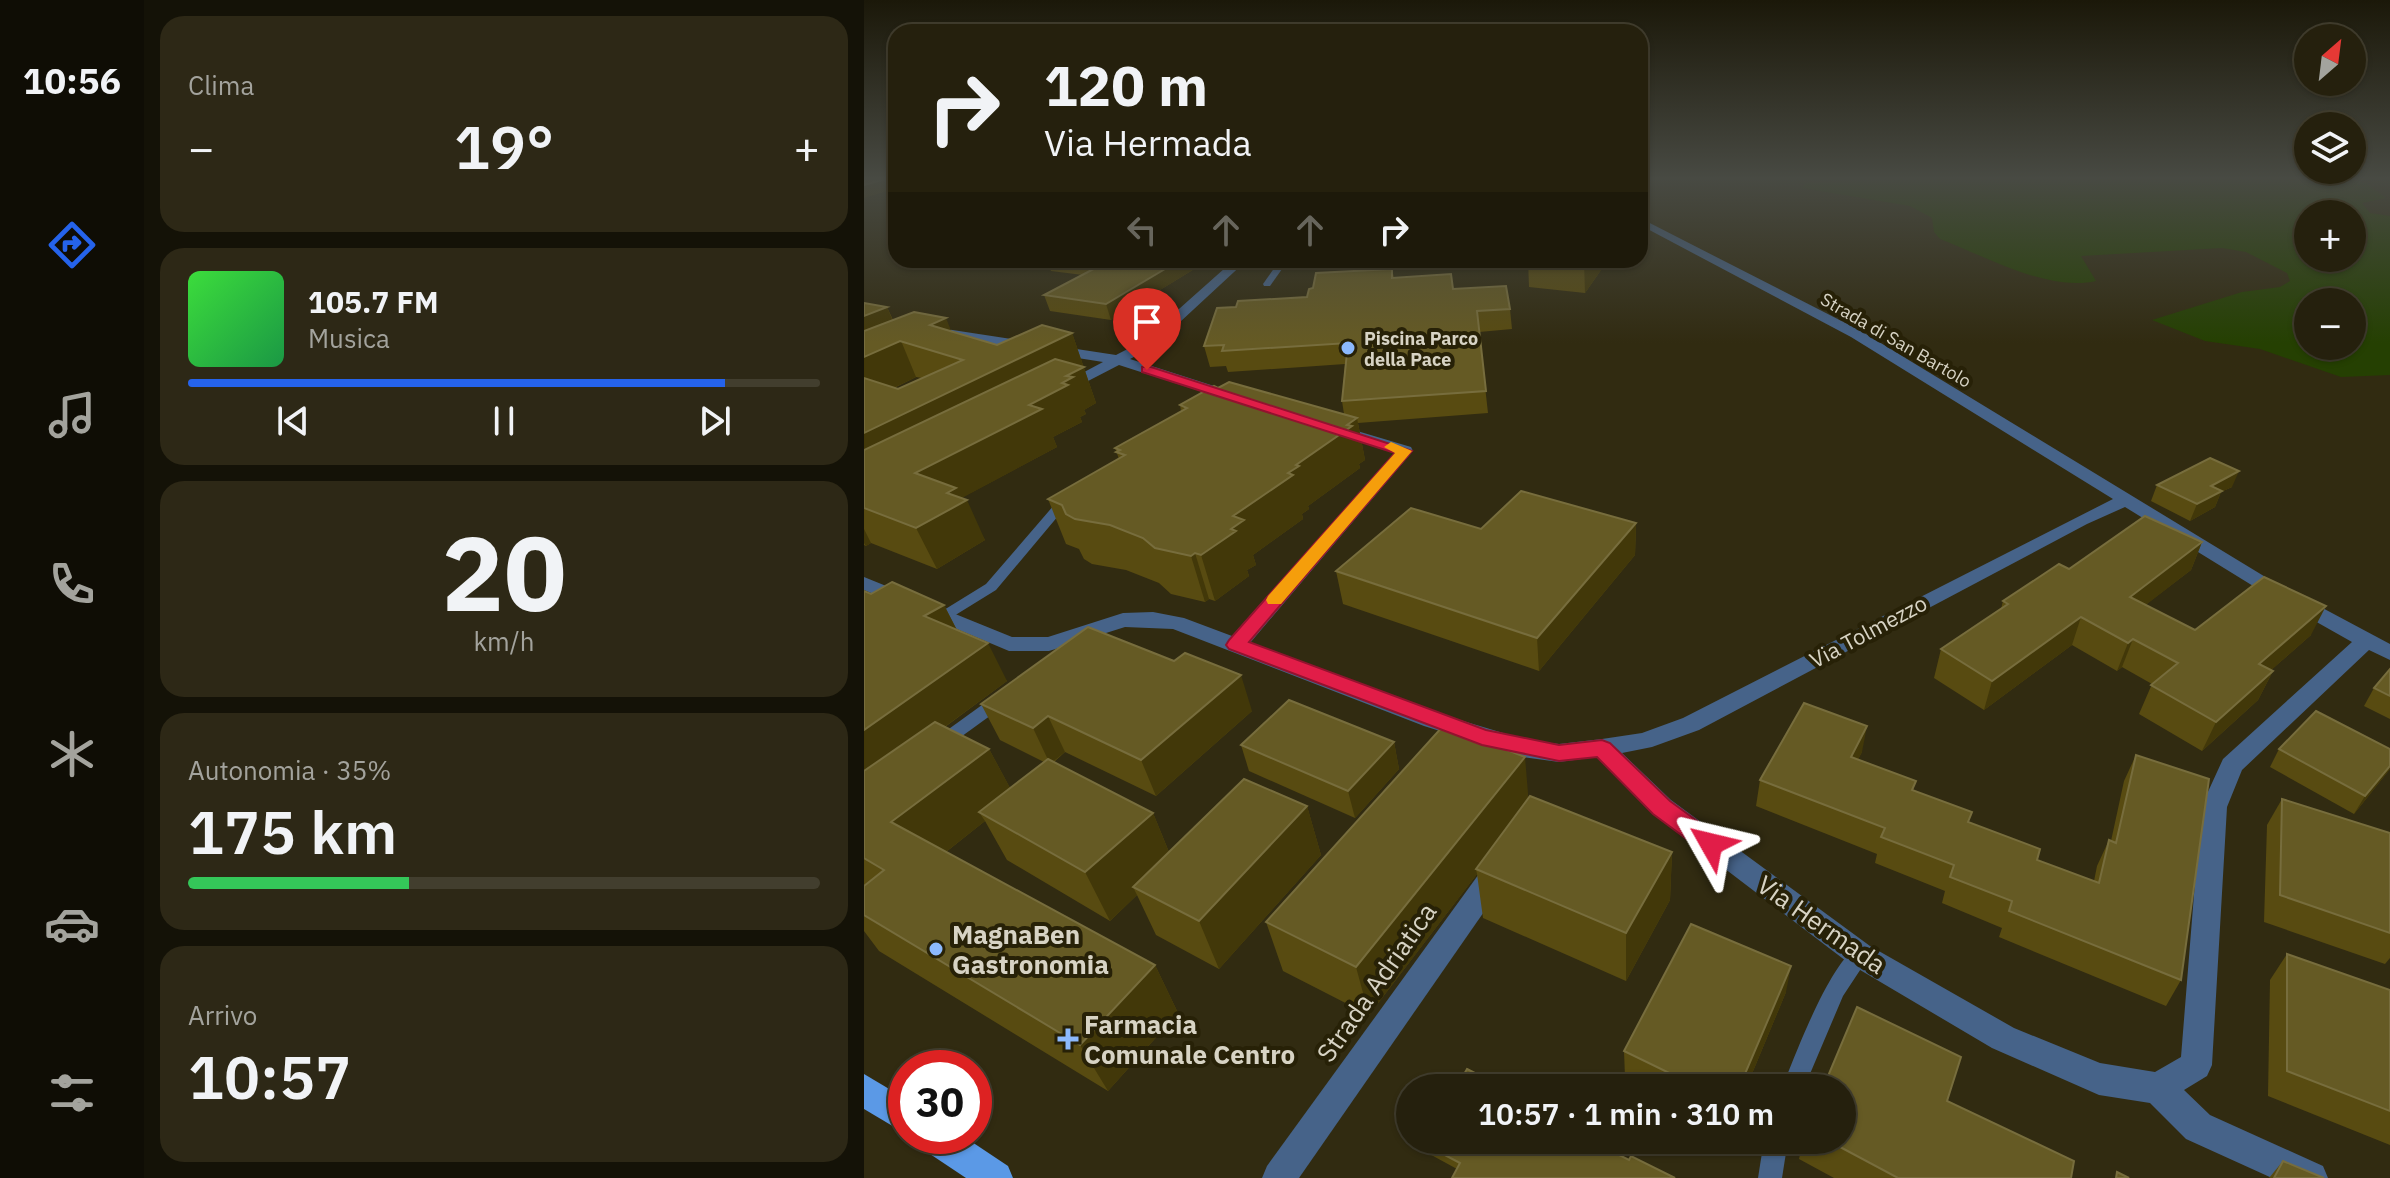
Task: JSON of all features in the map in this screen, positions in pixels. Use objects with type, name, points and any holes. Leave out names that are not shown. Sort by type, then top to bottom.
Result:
[{"type":"main road","points":[[864,1090],[888,1106]]},
{"type":"main road","points":[[960,1154],[996,1178]]},
{"type":"street","name":"Strada di San Bartolo","points":[[1663,233],[1856,334],[2265,585],[2378,647]]},
{"type":"street","points":[[1047,397],[1164,332],[1232,268]]},
{"type":"street","points":[[933,334],[1118,360],[1254,403]]},
{"type":"street","points":[[1236,645],[1405,451],[1314,423]]},
{"type":"street","name":"Via Tolmezzo","points":[[1602,748],[1644,741],[1691,724],[2081,520],[2128,499]]},
{"type":"street","points":[[864,583],[1009,644],[1048,651],[1123,620],[1177,623],[1482,737],[1559,753],[1602,748]]},
{"type":"street","points":[[2311,1178],[2198,1127],[2158,1088],[2196,1065],[2214,807],[2232,765],[2378,647]]},
{"type":"street","name":"Via Hermada","points":[[1602,748],[1662,807],[1860,955],[2003,1038],[2099,1079],[2158,1088]]},
{"type":"street","name":"Strada Adriatica","points":[[1279,1178],[1511,850]]},
{"type":"lane","points":[[1267,284],[1279,268]]},
{"type":"lane","points":[[944,616],[991,587],[1065,500]]},
{"type":"lane","points":[[928,753],[1017,688]]},
{"type":"lane","points":[[1799,1074],[1835,990],[1860,955]]},
{"type":"lane","points":[[1770,1178],[1774,1154]]},
{"type":"green space","points":[[1935,233],[2294,233],[2294,272],[2366,272],[2366,233],[2390,233],[2390,375],[2341,377],[2260,349],[2205,341],[2152,320],[2242,292],[2280,287],[2290,281],[2287,273],[2246,252],[2222,248],[2081,256],[2096,281],[2077,283],[2037,277],[1940,239]]},
{"type":"building","points":[[1095,268],[1167,268],[1106,304],[1044,295]]},
{"type":"building","name":"Piscina Parco della Pace","points":[[1392,269],[1392,278],[1451,274],[1453,289],[1506,286],[1510,309],[1477,311],[1486,391],[1342,401],[1348,343],[1222,351],[1224,345],[1204,346],[1217,308],[1236,307],[1238,301],[1307,297],[1309,289],[1313,288],[1316,273]]},
{"type":"building","points":[[864,303],[887,307],[864,316]]},
{"type":"building","points":[[914,312],[946,318],[930,325],[997,345],[1042,325],[1072,333],[864,433],[864,378],[898,389],[963,360],[900,341],[864,357],[864,331]]},
{"type":"building","points":[[1055,359],[1084,367],[1066,376],[1073,377],[1062,383],[1068,385],[1029,405],[1042,409],[915,473],[956,488],[947,493],[967,500],[916,528],[864,508],[864,450]]},
{"type":"building","points":[[1229,382],[1357,418],[1347,425],[1352,426],[1296,465],[1299,466],[1288,473],[1293,475],[1233,516],[1244,520],[1231,529],[1236,531],[1201,555],[1195,553],[1191,556],[1155,548],[1143,538],[1110,525],[1075,519],[1066,514],[1062,505],[1048,499],[1125,455],[1116,452],[1120,450],[1115,448],[1187,408],[1180,405],[1214,386],[1218,388]]},
{"type":"building","points":[[2210,458],[2239,471],[2211,486],[2222,491],[2197,504],[2157,485]]},
{"type":"building","points":[[1521,491],[1636,523],[1537,638],[1336,571],[1411,508],[1481,529]]},
{"type":"building","points":[[2145,516],[2202,542],[2130,597],[2195,630],[2264,577],[2326,606],[2259,664],[2273,671],[2216,722],[2151,685],[2178,663],[2133,639],[2128,643],[2081,617],[1992,681],[1941,649],[2008,604],[2003,601],[2059,564],[2069,569]]},
{"type":"building","points":[[892,582],[944,605],[924,616],[988,643],[864,730],[864,591],[871,594]]},
{"type":"building","points":[[1088,627],[1174,661],[1185,653],[1241,675],[1141,760],[1048,716],[1033,728],[981,704]]},
{"type":"building","points":[[2390,669],[2390,696],[2374,688]]},
{"type":"building","points":[[1289,700],[1394,742],[1348,791],[1241,745]]},
{"type":"building","points":[[1804,703],[1867,726],[1851,757],[1916,781],[1912,790],[1972,812],[1968,822],[2040,849],[2037,860],[2099,883],[2109,840],[2116,843],[2136,755],[2209,779],[2181,980],[2009,911],[2012,901],[1950,877],[1954,865],[1881,837],[1885,828],[1760,780]]},
{"type":"building","points":[[2316,711],[2390,749],[2390,766],[2365,796],[2279,749]]},
{"type":"building","points":[[935,722],[989,749],[891,822],[1155,965],[1080,1045],[864,915],[864,886],[884,870],[864,858],[864,771]]},
{"type":"building","points":[[1444,725],[1525,757],[1356,967],[1266,922]]},
{"type":"building","points":[[1048,759],[1153,813],[1085,872],[979,812]]},
{"type":"building","points":[[1244,779],[1307,806],[1199,921],[1133,887]]},
{"type":"building","points":[[1530,796],[1672,852],[1626,933],[1476,869]]},
{"type":"building","points":[[2282,799],[2390,833],[2390,933],[2280,895]]},
{"type":"building","points":[[1691,924],[1791,966],[1745,1074],[1671,1074],[1624,1051]]},
{"type":"building","points":[[2287,954],[2390,990],[2390,1111],[2287,1071]]},
{"type":"building","points":[[1857,1007],[1961,1057],[1947,1101],[2074,1161],[2071,1178],[1898,1178],[1853,1154],[1856,1154],[1856,1074],[1829,1074]]},
{"type":"building","points":[[1443,1154],[1617,1154],[1629,1160],[1631,1156],[1675,1178],[1452,1178],[1460,1163]]},
{"type":"building","points":[[2283,1161],[2324,1178],[2274,1178]]},
{"type":"slow traffic","points":[[1275,600],[1405,451],[1391,447]]},
{"type":"place","name":"Piscina Parco della Pace","points":[[1348,348]]},
{"type":"place","name":"MagnaBen Gastronomia","points":[[936,949]]},
{"type":"place","name":"Farmacia Comunale Centro","points":[[1068,1039]]},
{"type":"route","points":[[1147,370],[1405,451],[1236,645],[1482,737],[1523,748],[1559,753],[1602,748],[1662,807],[1711,844]]}]
